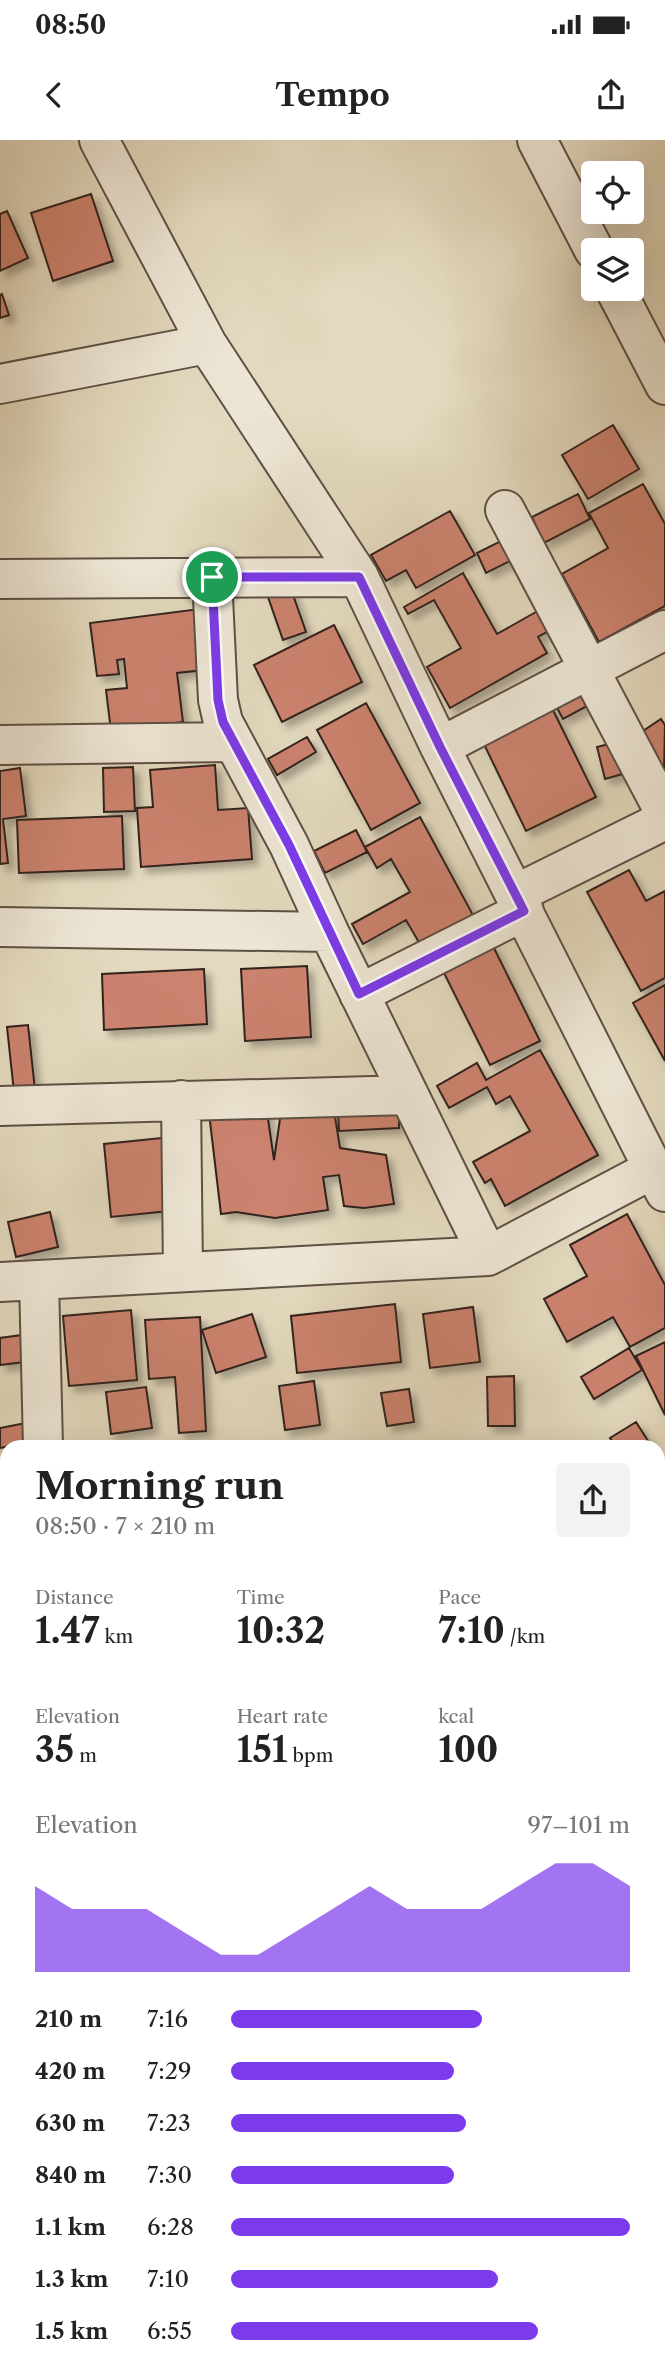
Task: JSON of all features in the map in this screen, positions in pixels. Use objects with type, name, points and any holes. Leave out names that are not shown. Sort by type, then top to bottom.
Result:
[{"type":"street","points":[[0,1282],[488,1256],[659,1181],[440,747],[359,577],[207,344],[99,140]]},
{"type":"street","points":[[543,143],[588,238]]},
{"type":"street","points":[[621,301],[665,385]]},
{"type":"street","points":[[0,384],[207,344]]},
{"type":"street","points":[[505,510],[665,813]]},
{"type":"street","points":[[212,577],[218,700],[223,722],[289,845],[488,1256]]},
{"type":"street","points":[[0,579],[359,577]]},
{"type":"street","points":[[440,747],[665,630]]},
{"type":"street","points":[[0,745],[233,742]]},
{"type":"street","points":[[359,994],[665,820]]},
{"type":"street","points":[[0,927],[329,932]]},
{"type":"street","points":[[0,1106],[408,1095]]},
{"type":"street","points":[[180,1100],[183,1272]]},
{"type":"street","points":[[39,1280],[43,1440]]},
{"type":"building","points":[[91,194],[113,261],[53,281],[31,213]]},
{"type":"building","points":[[7,211],[28,258],[0,271],[0,214]]},
{"type":"building","points":[[2,294],[9,315],[0,318],[0,295]]},
{"type":"building","points":[[613,425],[639,469],[588,499],[562,455]]},
{"type":"building","points":[[643,484],[665,524],[665,606],[599,642],[562,574],[608,548],[589,513]]},
{"type":"building","points":[[578,494],[590,519],[544,543],[532,517]]},
{"type":"building","points":[[450,511],[475,555],[416,588],[406,570],[386,581],[371,555]]},
{"type":"building","points":[[519,532],[528,552],[486,573],[477,553]]},
{"type":"building","points":[[463,573],[497,634],[550,604],[561,624],[538,637],[547,653],[450,708],[427,667],[461,648],[434,600],[408,614],[404,607]]},
{"type":"building","points":[[291,589],[306,632],[283,640],[268,597]]},
{"type":"building","points":[[207,608],[214,669],[177,673],[183,722],[111,731],[106,690],[127,688],[124,659],[117,660],[119,674],[97,676],[90,623]]},
{"type":"building","points":[[334,625],[362,682],[282,722],[254,665]]},
{"type":"building","points":[[588,675],[600,699],[563,719],[550,695]]},
{"type":"building","points":[[366,703],[420,803],[371,830],[317,730]]},
{"type":"building","points":[[550,704],[596,797],[526,831],[481,738]]},
{"type":"building","points":[[661,719],[665,725],[664,770],[640,733]]},
{"type":"building","points":[[307,737],[316,752],[277,775],[268,759]]},
{"type":"building","points":[[625,740],[633,771],[605,779],[597,747]]},
{"type":"building","points":[[215,765],[218,810],[248,808],[252,859],[141,867],[137,808],[153,807],[150,770]]},
{"type":"building","points":[[133,767],[135,811],[104,812],[103,768]]},
{"type":"building","points":[[20,768],[26,816],[3,819],[8,863],[0,864],[0,771]]},
{"type":"building","points":[[122,816],[124,869],[19,873],[17,820]]},
{"type":"building","points":[[420,817],[474,917],[421,946],[406,920],[363,944],[352,924],[410,892],[391,859],[377,868],[365,847]]},
{"type":"building","points":[[356,830],[367,852],[325,873],[314,851]]},
{"type":"building","points":[[629,870],[646,901],[665,891],[665,978],[641,991],[587,892]]},
{"type":"building","points":[[491,942],[540,1041],[490,1065],[441,967]]},
{"type":"building","points":[[307,966],[311,1037],[245,1041],[241,969]]},
{"type":"building","points":[[204,969],[207,1024],[104,1030],[102,974]]},
{"type":"building","points":[[665,985],[665,1061],[633,1003]]},
{"type":"building","points":[[28,1025],[35,1090],[14,1092],[7,1027]]},
{"type":"building","points":[[540,1050],[598,1155],[505,1206],[491,1179],[485,1183],[473,1162],[530,1131],[510,1096],[496,1104],[487,1087],[449,1108],[437,1086],[477,1063],[486,1080]]},
{"type":"building","points":[[333,1104],[340,1148],[386,1155],[394,1204],[364,1208],[344,1206],[339,1175],[323,1177],[328,1210],[275,1218],[236,1212],[221,1214],[209,1113],[266,1105],[274,1160],[281,1112]]},
{"type":"building","points":[[399,1105],[399,1128],[339,1131],[338,1107]]},
{"type":"building","points":[[171,1137],[178,1210],[111,1217],[104,1144]]},
{"type":"building","points":[[50,1212],[58,1247],[16,1257],[8,1222]]},
{"type":"building","points":[[627,1214],[665,1285],[665,1328],[630,1347],[613,1317],[567,1342],[544,1299],[587,1276],[570,1245]]},
{"type":"building","points":[[395,1304],[401,1362],[297,1373],[291,1316]]},
{"type":"building","points":[[473,1307],[480,1362],[430,1368],[423,1314]]},
{"type":"building","points":[[131,1310],[137,1380],[69,1386],[63,1316]]},
{"type":"building","points":[[252,1314],[266,1357],[216,1373],[202,1330]]},
{"type":"building","points":[[200,1317],[206,1431],[179,1433],[175,1377],[149,1379],[145,1320]]},
{"type":"building","points":[[30,1334],[33,1361],[0,1365],[0,1338]]},
{"type":"building","points":[[665,1342],[665,1415],[636,1356]]},
{"type":"building","points":[[629,1348],[642,1370],[594,1399],[581,1377]]},
{"type":"building","points":[[514,1376],[515,1426],[488,1426],[487,1377]]},
{"type":"building","points":[[314,1381],[320,1425],[285,1430],[279,1386]]},
{"type":"building","points":[[146,1387],[152,1428],[111,1434],[106,1392]]},
{"type":"building","points":[[409,1389],[414,1422],[387,1426],[381,1393]]},
{"type":"building","points":[[636,1422],[648,1440],[611,1440],[610,1438]]},
{"type":"building","points":[[26,1423],[30,1440],[0,1440],[0,1428]]},
{"type":"route","points":[[212,577],[359,577],[440,747],[524,911],[359,994],[289,845],[223,722],[218,700],[212,577]]}]
